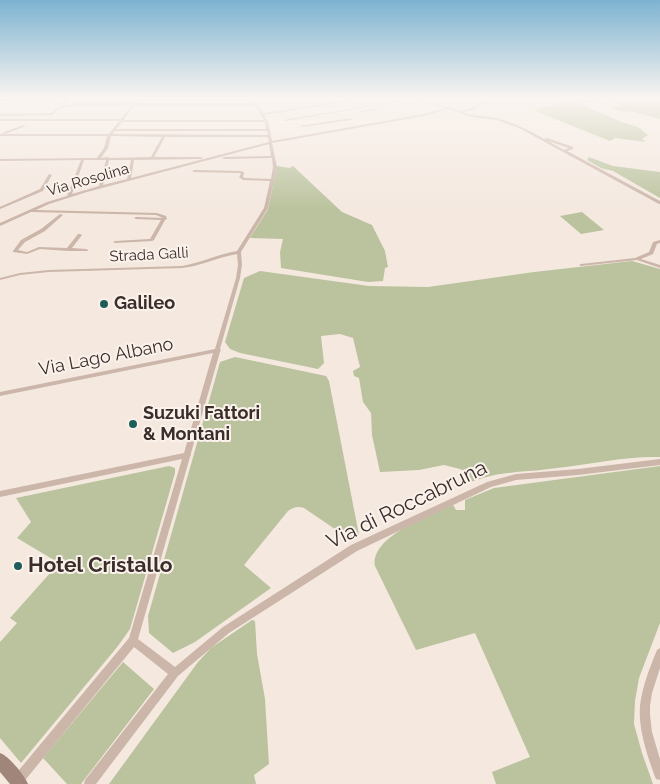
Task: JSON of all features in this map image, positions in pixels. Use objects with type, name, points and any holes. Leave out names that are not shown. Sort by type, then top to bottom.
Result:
[{"type":"main road","points":[[0,760],[19,782]]},
{"type":"street","points":[[99,158],[106,148],[110,136]]},
{"type":"street","points":[[152,158],[164,136]]},
{"type":"street","points":[[19,782],[133,641],[238,278],[240,266],[239,252],[262,217],[268,201],[275,166],[269,136],[226,136]]},
{"type":"street","name":"Via Rosolina","points":[[0,225],[29,211],[101,186],[269,143],[307,136]]},
{"type":"street","points":[[535,136],[552,143],[572,148],[564,151]]},
{"type":"street","points":[[552,143],[660,203]]},
{"type":"street","points":[[0,160],[273,157]]},
{"type":"street","points":[[69,196],[83,158]]},
{"type":"street","points":[[101,186],[108,158]]},
{"type":"street","points":[[128,179],[132,158]]},
{"type":"street","points":[[194,171],[240,172],[243,173],[242,178],[244,179],[272,180]]},
{"type":"street","points":[[0,208],[42,190],[50,175]]},
{"type":"street","points":[[29,211],[157,214],[165,219],[152,240],[115,242]]},
{"type":"street","points":[[60,213],[42,231],[25,240],[15,251],[29,253],[38,248],[86,250]]},
{"type":"street","points":[[68,250],[80,235]]},
{"type":"street","points":[[581,265],[638,258],[651,253],[654,250],[655,244],[660,241]]},
{"type":"street","name":"Strada Galli","points":[[0,279],[45,271],[182,268],[239,252]]},
{"type":"street","points":[[638,258],[660,267]]},
{"type":"street","name":"Via Lago Albano","points":[[0,394],[218,350]]},
{"type":"street","points":[[0,494],[188,455]]},
{"type":"street","name":"Via di Roccabruna","points":[[89,784],[175,673],[226,630],[354,548],[490,484],[516,477],[660,462]]},
{"type":"street","points":[[133,641],[175,673]]},
{"type":"street","points":[[660,653],[648,692],[645,711],[646,728],[660,774]]},
{"type":"green space","points":[[597,136],[647,136],[642,139],[646,142],[615,138],[610,141]]},
{"type":"green space","points":[[589,157],[613,166],[660,172],[660,198],[613,171],[601,168],[587,160]]},
{"type":"green space","points":[[277,166],[290,168],[293,166],[342,212],[372,225],[385,251],[388,267],[385,268],[383,281],[368,282],[281,268],[280,252],[283,239],[250,238],[268,209]]},
{"type":"green space","points":[[582,212],[604,230],[581,234],[560,216]]},
{"type":"green space","points":[[632,261],[660,269],[660,457],[621,459],[545,470],[500,474],[466,484],[465,479],[470,474],[444,465],[419,470],[380,472],[372,435],[371,413],[363,402],[359,378],[354,376],[353,371],[360,367],[353,338],[340,334],[321,336],[324,363],[318,369],[240,353],[230,349],[225,342],[244,278],[260,271],[369,286],[428,287]]},
{"type":"green space","points":[[235,357],[326,376],[329,381],[359,535],[351,540],[304,508],[297,507],[288,511],[244,565],[271,588],[195,642],[173,653],[149,633],[148,616],[220,362]]},
{"type":"green space","points":[[169,466],[175,468],[175,473],[130,629],[21,763],[0,738],[0,642],[17,623],[10,618],[59,563],[17,538],[31,522],[16,498]]},
{"type":"green space","points":[[660,466],[660,623],[639,678],[634,724],[653,784],[496,784],[492,772],[530,757],[475,633],[416,650],[375,566],[376,555],[382,545],[404,528],[453,505],[456,510],[465,510],[465,500],[494,488]]},
{"type":"green space","points":[[252,620],[255,621],[257,654],[265,699],[269,764],[254,775],[256,784],[109,784],[198,662],[211,648]]},
{"type":"green space","points":[[123,662],[154,689],[81,784],[67,784],[43,758]]},
{"type":"place","name":"Galileo","points":[[104,304]]},
{"type":"place","name":"Suzuki Fattori & Montani","points":[[133,424]]},
{"type":"place","name":"Hotel Cristallo","points":[[18,566]]}]
